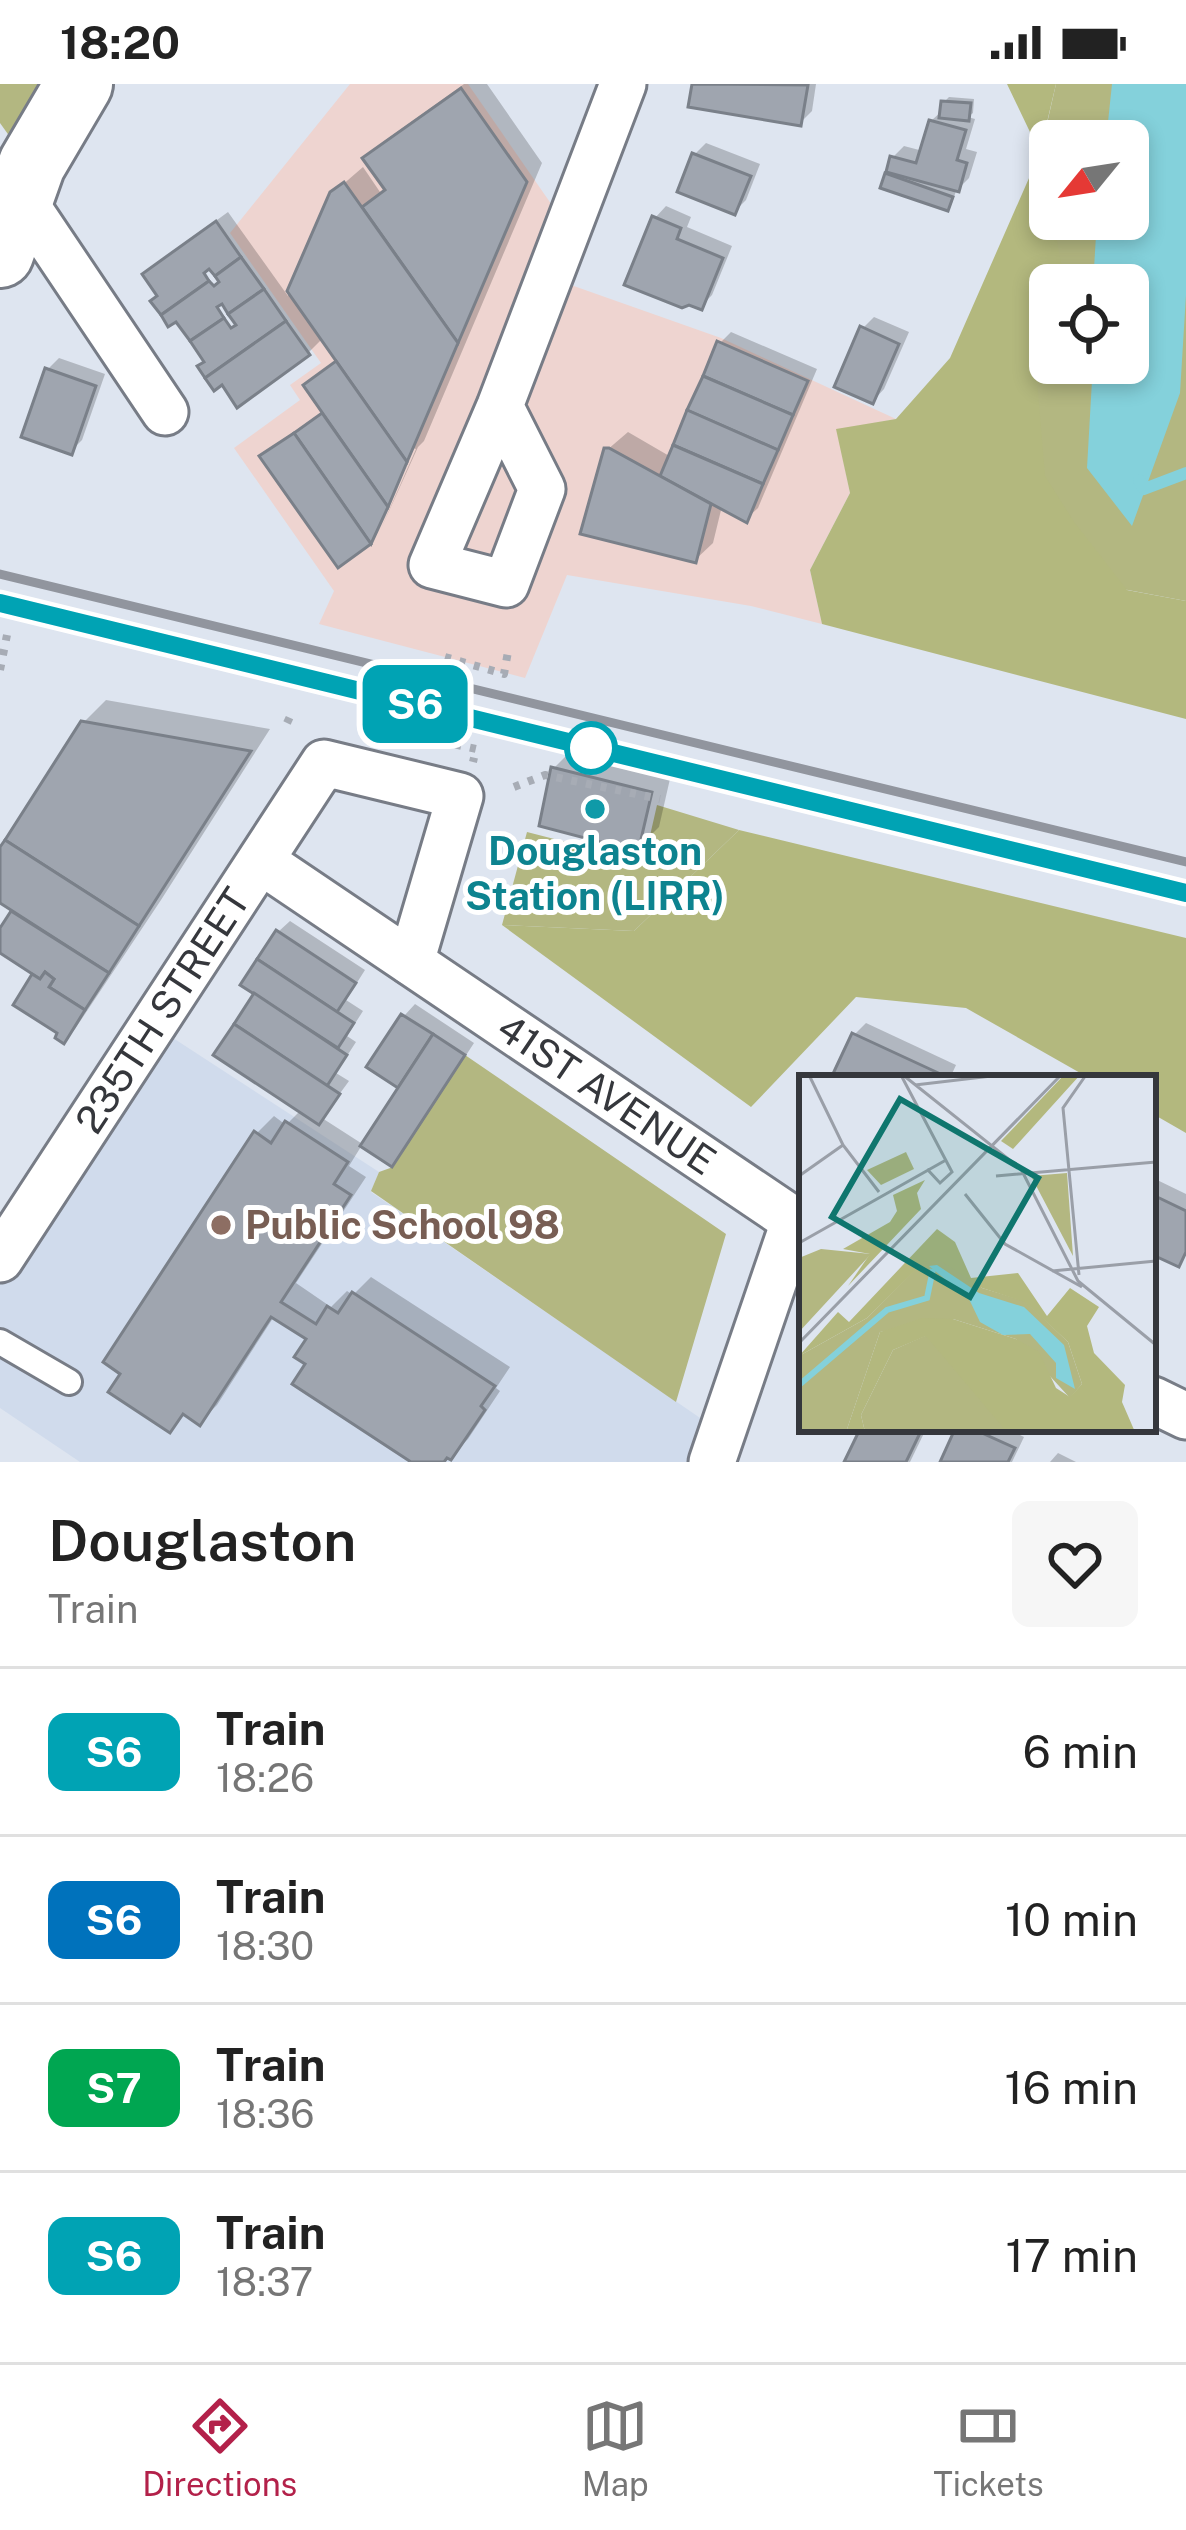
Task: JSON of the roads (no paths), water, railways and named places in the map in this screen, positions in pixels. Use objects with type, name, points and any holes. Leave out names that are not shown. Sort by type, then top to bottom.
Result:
[{"type":"main road","points":[[7,206],[79,84]]},
{"type":"street","points":[[500,406],[542,489],[506,584],[432,565],[500,406],[623,84]]},
{"type":"street","points":[[7,206],[165,412]]},
{"type":"street","name":"235TH STREET","points":[[0,1259],[324,763],[460,796],[411,962]]},
{"type":"street","name":"41ST AVENUE","points":[[261,861],[798,1224]]},
{"type":"street","points":[[712,1462],[798,1224]]},
{"type":"street","points":[[1156,1401],[1186,1416]]},
{"type":"lane","points":[[0,1342],[69,1382]]},
{"type":"water","points":[[1112,84],[1186,84],[1186,295],[1180,393],[1132,526],[1087,468],[1092,384],[1149,384],[1149,264],[1094,264],[1096,240],[1149,240],[1149,120],[1108,120]]},
{"type":"waterway","points":[[1139,480],[1144,489],[1186,473]]},
{"type":"railway","points":[[0,574],[1186,862]]},
{"type":"railway","points":[[0,603],[1186,893]]},
{"type":"train","name":"S6","points":[[0,603],[1186,893]]},
{"type":"place","name":"Douglaston Station (LIRR)","points":[[595,809]]},
{"type":"place","name":"Public School 98","points":[[221,1225]]}]
